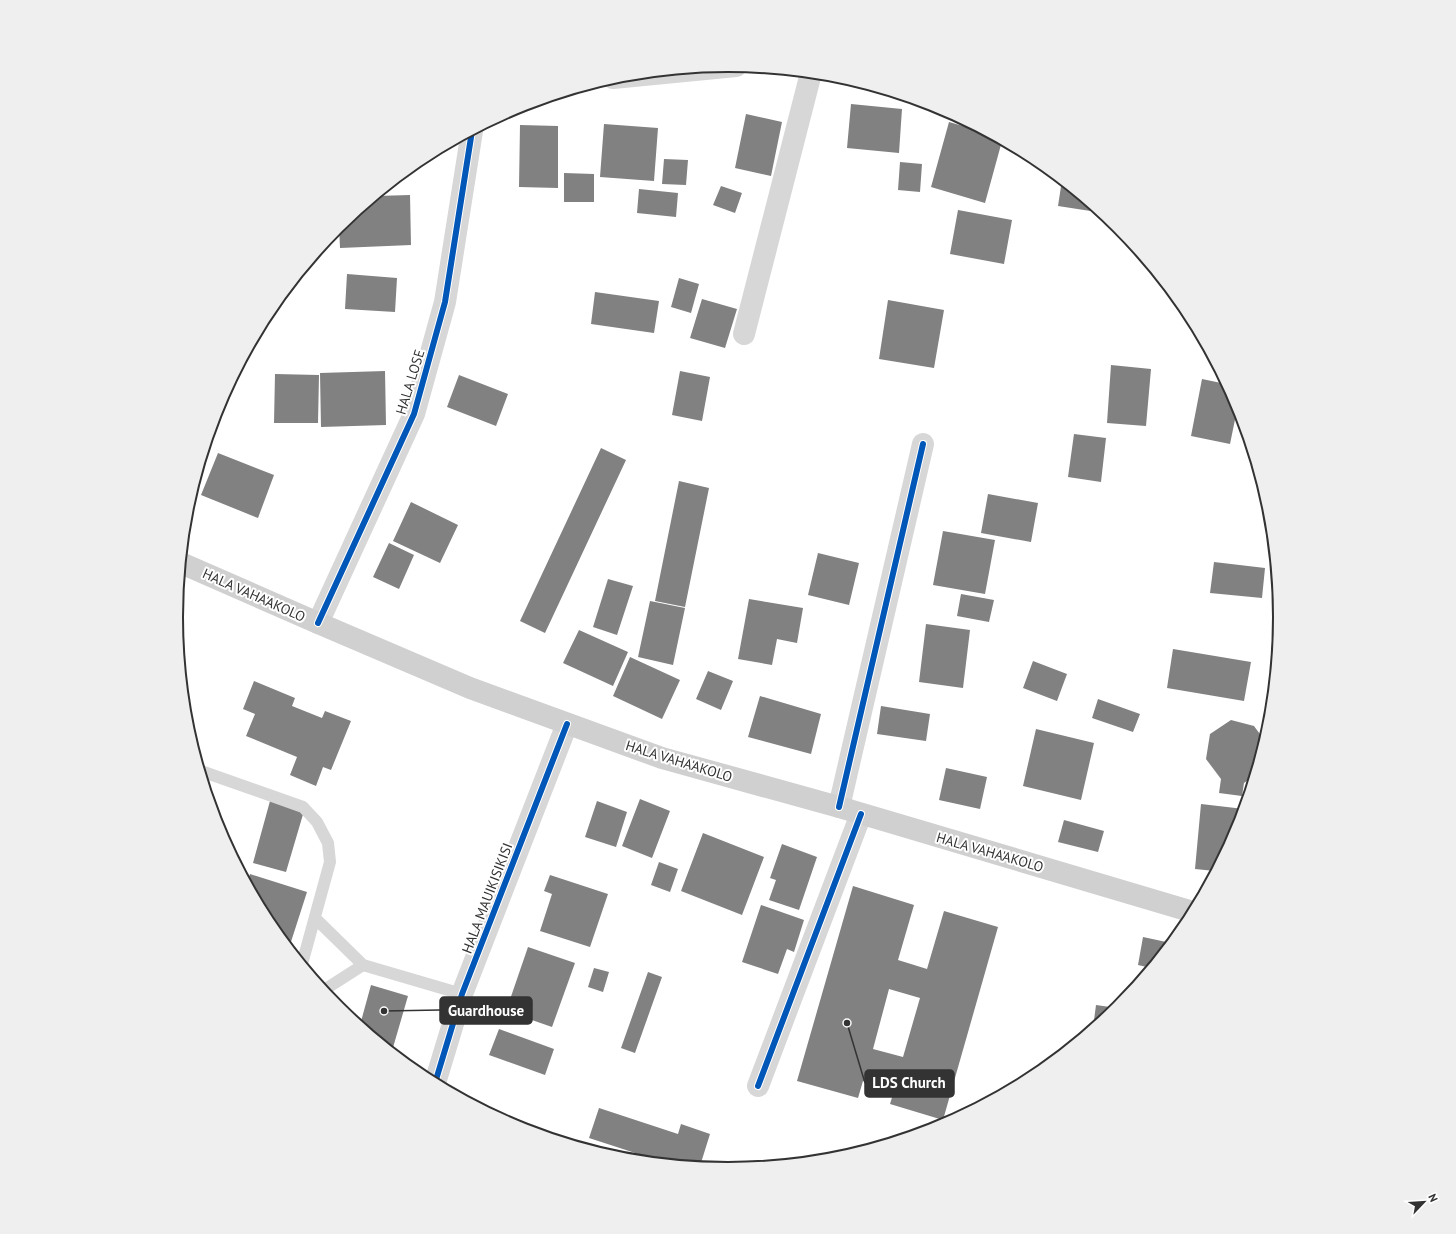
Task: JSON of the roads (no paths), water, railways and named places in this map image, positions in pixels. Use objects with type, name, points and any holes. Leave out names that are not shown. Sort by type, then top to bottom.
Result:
[{"type":"main road","name":"HALA VAHA'AKOLO","points":[[186,565],[318,624],[470,688],[662,758],[839,807],[1187,910]]},
{"type":"street","points":[[744,334],[810,79]]},
{"type":"street","name":"HALA LOSE","points":[[318,624],[414,414],[445,302],[471,137]]},
{"type":"street","points":[[839,807],[923,444]]},
{"type":"street","name":"HALA MAUIKISIKISI","points":[[437,1077],[462,994],[567,724]]},
{"type":"street","points":[[758,1086],[861,814]]},
{"type":"lane","points":[[206,773],[303,807],[317,822],[328,842],[330,862],[304,958]]},
{"type":"lane","points":[[315,918],[363,965],[462,994]]},
{"type":"lane","points":[[329,987],[363,965]]},
{"type":"place","name":"Guardhouse","points":[[384,1011]]},
{"type":"place","name":"LDS Church","points":[[847,1023]]}]
